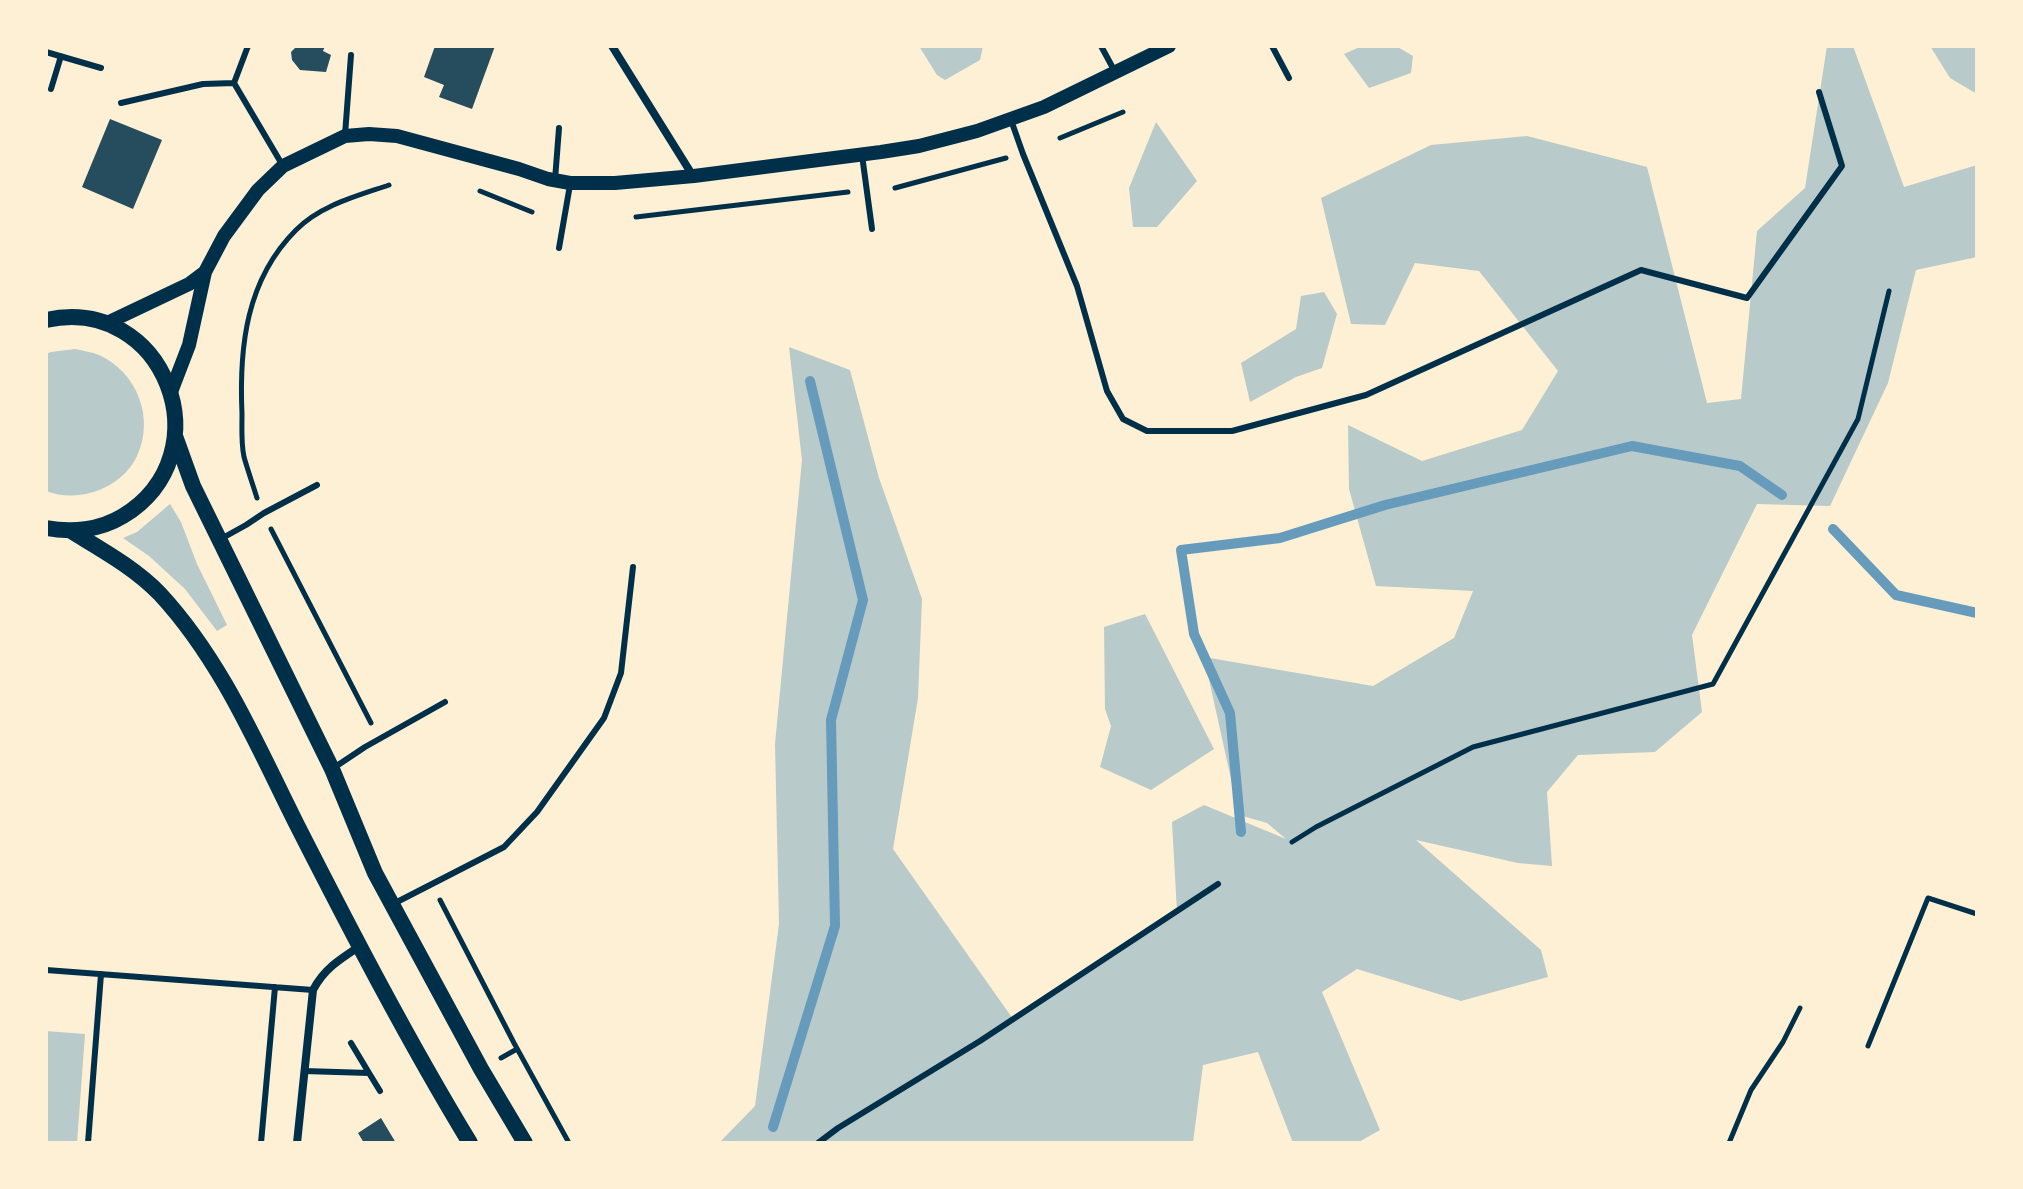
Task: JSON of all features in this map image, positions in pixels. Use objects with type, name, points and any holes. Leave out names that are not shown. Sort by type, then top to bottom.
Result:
[{"type":"main road","points":[[46,528],[71,531],[94,528],[116,520],[146,499],[157,485],[172,454],[176,417],[171,392],[158,363],[124,331],[107,323],[76,317],[47,318]]},
{"type":"main road","points":[[175,436],[193,486],[332,769],[375,873],[481,1069],[525,1143]]},
{"type":"main road","points":[[71,531],[126,565],[158,593],[203,648],[238,704],[360,946],[470,1143]]},
{"type":"street","points":[[612,46],[694,176]]},
{"type":"street","points":[[171,392],[189,345],[205,272],[224,236],[258,190],[283,166],[345,136],[397,136],[570,183],[615,183],[694,176],[919,146],[1011,120],[1169,46]]},
{"type":"street","points":[[107,323],[189,284],[205,272]]},
{"type":"street","points":[[297,1143],[313,990],[320,976],[360,946]]},
{"type":"lane","points":[[234,83],[248,46]]},
{"type":"lane","points":[[1101,46],[1116,73]]},
{"type":"lane","points":[[1272,46],[1289,78]]},
{"type":"lane","points":[[46,52],[101,68]]},
{"type":"lane","points":[[345,136],[351,55]]},
{"type":"lane","points":[[51,89],[61,56]]},
{"type":"lane","points":[[121,103],[203,84],[234,83]]},
{"type":"lane","points":[[234,83],[283,166]]},
{"type":"lane","points":[[1011,120],[1077,286],[1107,391],[1123,419],[1147,431],[1232,431],[1366,395],[1641,270],[1747,298],[1842,166],[1819,92]]},
{"type":"lane","points":[[555,180],[559,128]]},
{"type":"lane","points":[[862,155],[872,229]]},
{"type":"lane","points":[[559,248],[570,183]]},
{"type":"lane","points":[[219,540],[317,485]]},
{"type":"lane","points":[[391,904],[504,847],[537,812],[604,718],[610,703],[621,673],[633,567]]},
{"type":"lane","points":[[332,769],[445,702]]},
{"type":"lane","points":[[818,1143],[991,1034],[1218,884]]},
{"type":"lane","points":[[46,970],[313,990]]},
{"type":"lane","points":[[88,1143],[101,974]]},
{"type":"lane","points":[[261,1143],[275,987]]},
{"type":"lane","points":[[351,1043],[380,1091]]},
{"type":"lane","points":[[304,1071],[369,1073]]},
{"type":"path","points":[[1060,138],[1123,112]]},
{"type":"path","points":[[895,188],[1019,155]]},
{"type":"path","points":[[257,496],[243,454],[240,374],[245,330],[260,280],[297,229],[335,203],[389,185]]},
{"type":"path","points":[[480,191],[532,212]]},
{"type":"path","points":[[636,217],[849,192]]},
{"type":"path","points":[[1292,842],[1473,747],[1713,684],[1858,419],[1889,291]]},
{"type":"path","points":[[272,530],[371,724]]},
{"type":"path","points":[[1868,1046],[1928,898],[1977,914]]},
{"type":"path","points":[[440,900],[569,1143]]},
{"type":"path","points":[[1729,1143],[1751,1090],[1783,1042],[1800,1008]]},
{"type":"shaded area","points":[[919,46],[983,46],[980,60],[945,80],[937,75]]},
{"type":"shaded area","points":[[1362,46],[1396,46],[1413,56],[1411,73],[1369,88],[1344,54]]},
{"type":"shaded area","points":[[1827,46],[1853,46],[1904,187],[1977,165],[1977,257],[1916,270],[1888,383],[1830,506],[1757,504],[1692,635],[1702,712],[1655,752],[1578,755],[1547,792],[1552,866],[1518,863],[1416,840],[1541,950],[1548,977],[1461,1001],[1357,969],[1322,992],[1380,1130],[1357,1143],[1293,1143],[1258,1052],[1203,1065],[1193,1143],[719,1143],[755,1106],[779,924],[775,744],[802,460],[789,347],[850,370],[879,478],[922,599],[918,698],[893,849],[1013,1019],[1177,912],[1172,822],[1204,805],[1286,839],[1267,823],[1239,815],[1204,657],[1373,686],[1454,638],[1473,591],[1376,586],[1349,489],[1348,425],[1422,461],[1522,430],[1558,371],[1479,271],[1415,263],[1385,325],[1351,324],[1321,198],[1431,145],[1527,136],[1647,167],[1707,403],[1741,399],[1757,231],[1805,188]]},
{"type":"shaded area","points":[[1930,46],[1977,46],[1977,94],[1950,78]]},
{"type":"shaded area","points":[[1156,122],[1197,181],[1157,227],[1133,227],[1129,188]]},
{"type":"shaded area","points":[[1324,292],[1337,314],[1322,368],[1296,377],[1250,402],[1241,363],[1296,329],[1301,296]]},
{"type":"shaded area","points":[[75,349],[99,355],[124,373],[139,398],[144,427],[137,456],[121,477],[98,490],[72,496],[46,491],[46,354]]},
{"type":"shaded area","points":[[170,504],[227,625],[217,631],[185,589],[149,556],[123,538],[137,532]]},
{"type":"shaded area","points":[[1145,614],[1214,749],[1151,790],[1100,767],[1111,726],[1105,709],[1104,627]]},
{"type":"shaded area","points":[[46,1031],[85,1034],[77,1143],[46,1143]]},
{"type":"building","points":[[297,46],[325,46],[323,51],[331,55],[326,72],[300,70],[292,60],[291,52]]},
{"type":"building","points":[[435,46],[495,46],[472,109],[439,97],[444,85],[424,77]]},
{"type":"building","points":[[110,119],[162,140],[133,209],[82,187]]},
{"type":"building","points":[[381,1118],[396,1143],[364,1143],[358,1133]]},
{"type":"waterway","points":[[773,1127],[835,926],[831,720],[863,600],[810,381]]},
{"type":"waterway","points":[[1241,832],[1230,713],[1194,634],[1181,550],[1280,538],[1385,505],[1632,446],[1740,466],[1782,495]]},
{"type":"waterway","points":[[1833,529],[1896,595],[1977,613]]}]
